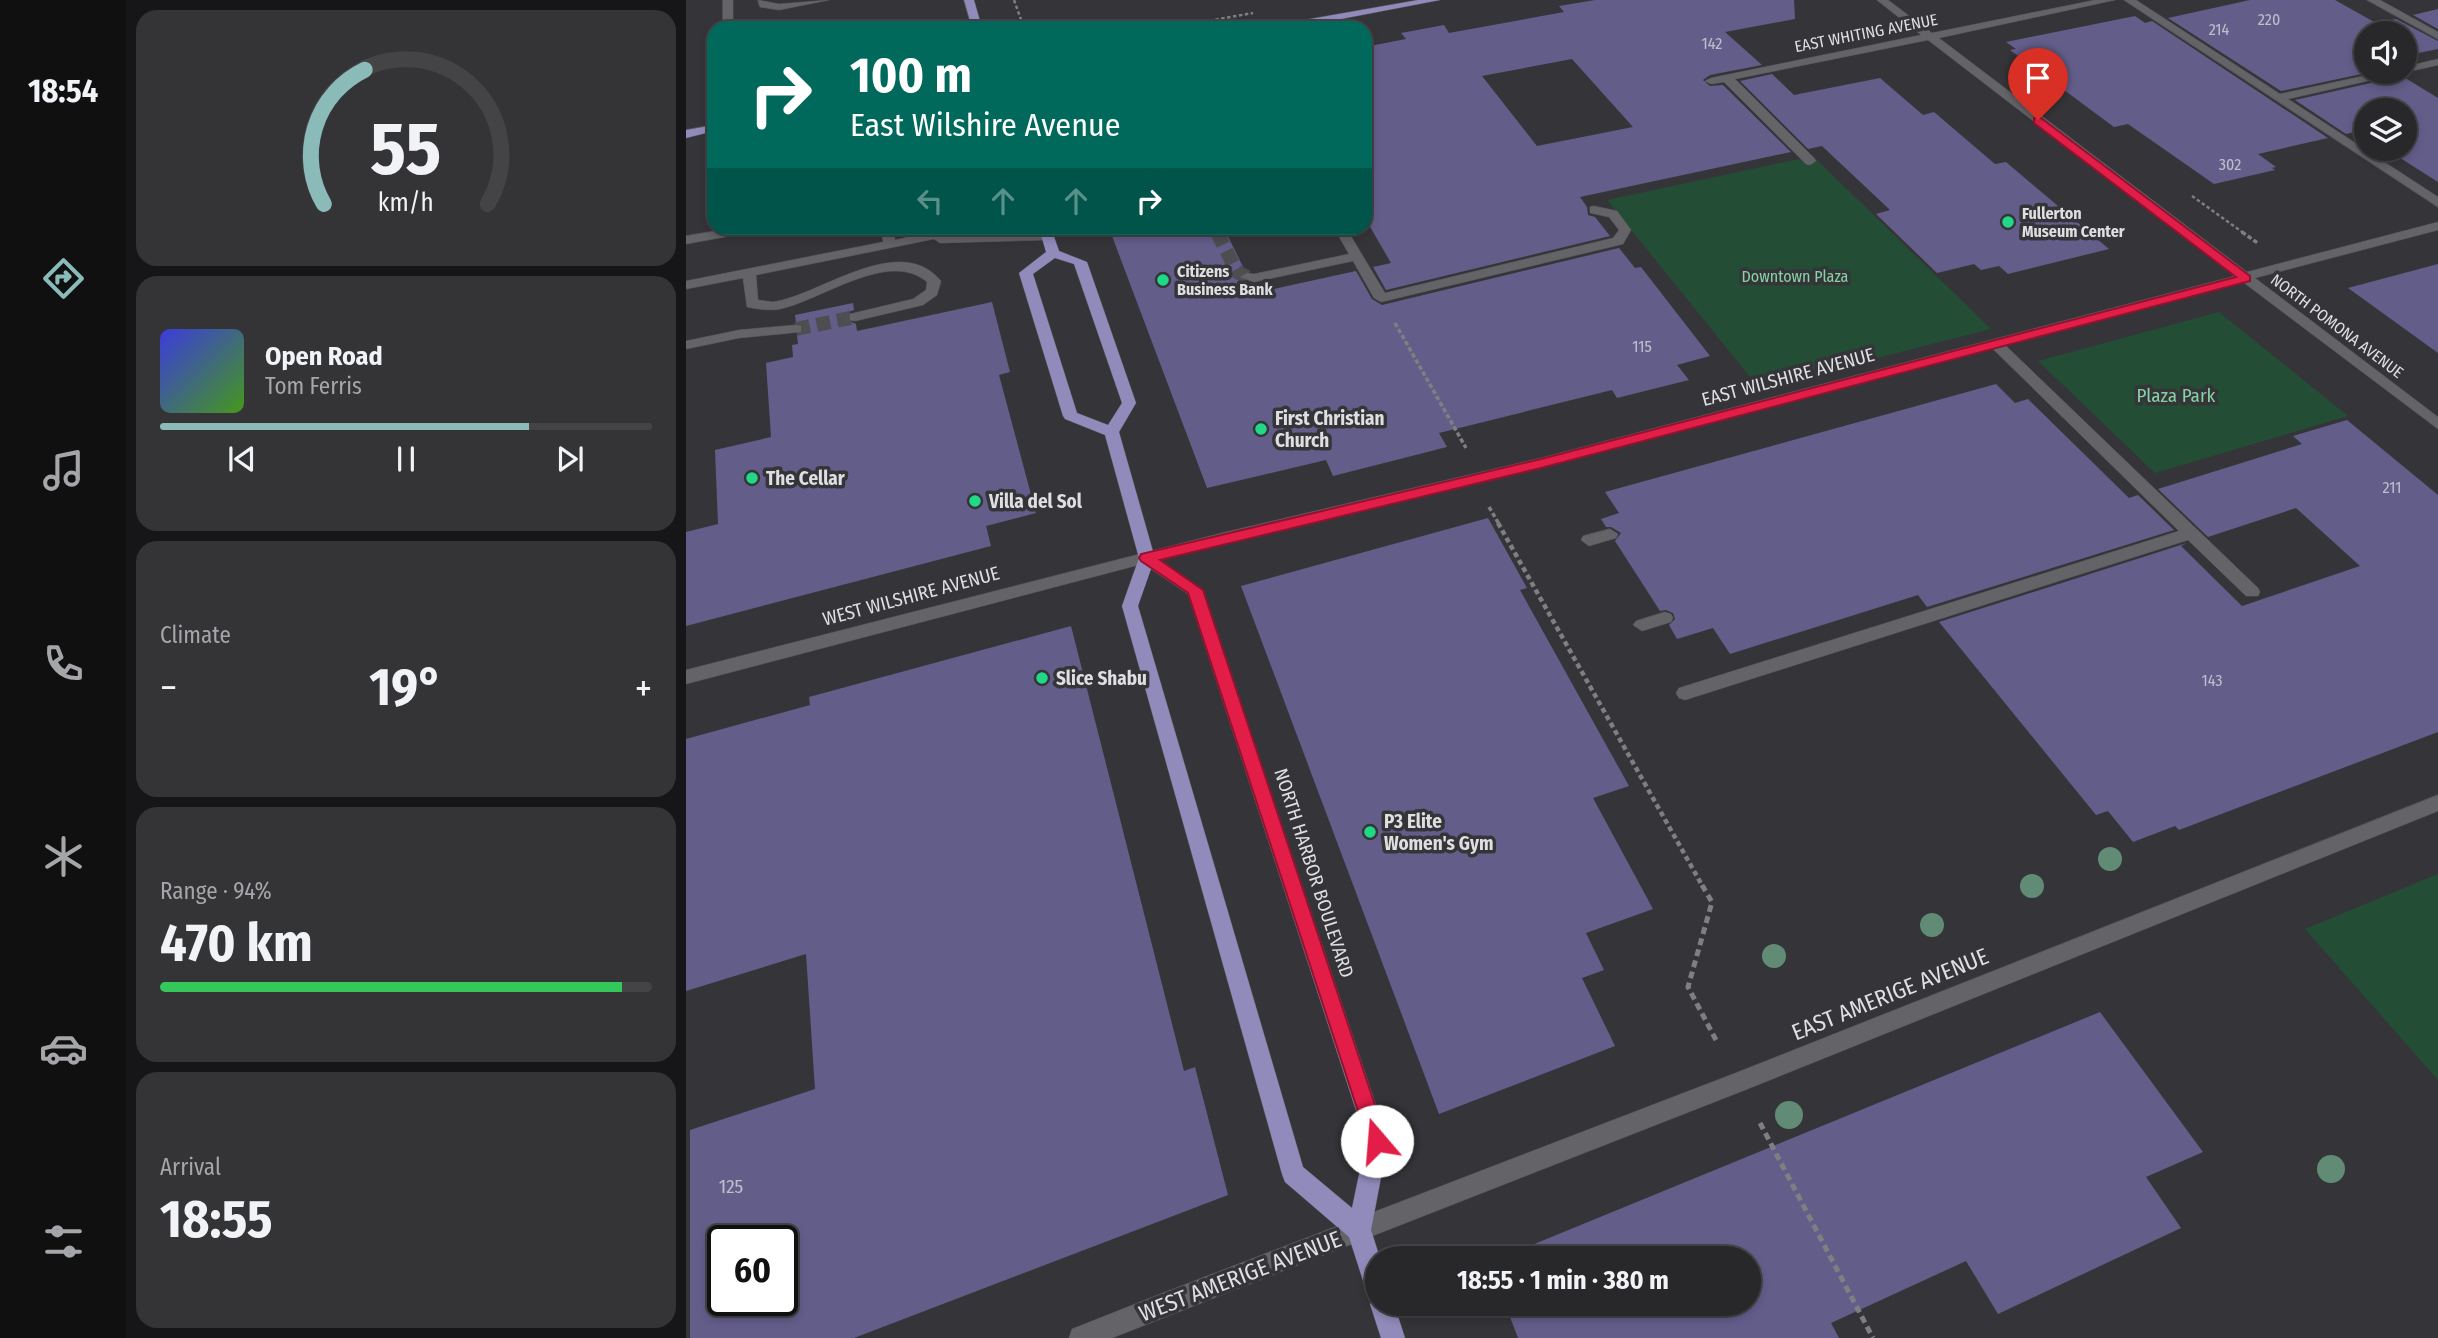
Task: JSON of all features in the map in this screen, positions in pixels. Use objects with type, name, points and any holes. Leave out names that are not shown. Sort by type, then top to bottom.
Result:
[{"type":"main road","points":[[969,0],[975,21]]},
{"type":"main road","points":[[1316,21],[1435,0]]},
{"type":"main road","points":[[686,134],[707,130]]},
{"type":"main road","points":[[1047,235],[1053,253]]},
{"type":"main road","points":[[1053,253],[1026,273],[1070,416],[1112,432]]},
{"type":"main road","points":[[1053,253],[1080,262],[1129,403],[1112,432],[1147,558],[1130,606],[1293,1174],[1359,1230]]},
{"type":"main road","name":"NORTH HARBOR BOULEVARD","points":[[1147,558],[1195,590],[1377,1141],[1359,1230],[1365,1249]]},
{"type":"main road","points":[[1386,1316],[1393,1338]]},
{"type":"street","points":[[728,0],[729,21]]},
{"type":"street","points":[[763,0],[764,5],[779,7],[824,0]]},
{"type":"street","name":"NORTH POMONA AVENUE","points":[[1882,0],[2438,424]]},
{"type":"street","name":"EAST WHITING AVENUE","points":[[1711,81],[2110,0]]},
{"type":"street","points":[[2129,0],[2438,203]]},
{"type":"street","points":[[2372,0],[2438,36]]},
{"type":"street","points":[[2417,67],[2438,62]]},
{"type":"street","points":[[2422,66],[2438,75]]},
{"type":"street","points":[[1727,78],[1810,161]]},
{"type":"street","points":[[2279,98],[2354,81]]},
{"type":"street","points":[[1344,235],[1381,298],[1618,241],[1625,230],[1619,222],[1613,215],[1594,210]]},
{"type":"street","name":"EAST WILSHIRE AVENUE","points":[[1147,558],[1541,463],[2438,226]]},
{"type":"street","points":[[686,240],[714,235]]},
{"type":"street","points":[[888,235],[890,245]]},
{"type":"street","points":[[686,285],[934,235]]},
{"type":"street","points":[[919,239],[992,235]]},
{"type":"street","points":[[1251,277],[1356,256]]},
{"type":"street","points":[[749,273],[752,303],[776,306],[888,266],[910,265],[928,272],[934,281],[932,292],[918,302],[855,317]]},
{"type":"street","points":[[686,345],[739,334],[796,329]]},
{"type":"street","points":[[1996,344],[2252,592]]},
{"type":"street","points":[[2115,484],[2134,477]]},
{"type":"street","points":[[1685,693],[2191,533]]},
{"type":"street","points":[[1589,540],[1610,534]]},
{"type":"street","name":"WEST WILSHIRE AVENUE","points":[[686,677],[1147,558]]},
{"type":"street","points":[[1642,625],[1665,618]]},
{"type":"street","name":"EAST AMERIGE AVENUE","points":[[1359,1230],[2438,803]]},
{"type":"street","name":"WEST AMERIGE AVENUE","points":[[1081,1338],[1253,1268],[1359,1230]]},
{"type":"path","points":[[1014,0],[1022,21]]},
{"type":"path","points":[[1209,21],[1261,12]]},
{"type":"path","points":[[1381,298],[1466,447]]},
{"type":"path","points":[[1489,507],[1712,902],[1688,987],[1716,1040]]},
{"type":"path","points":[[1760,1123],[1873,1338]]},
{"type":"green space","name":"Downtown Plaza","points":[[1813,156],[1991,329],[1759,388],[1607,200]]},
{"type":"green space","name":"Plaza Park","points":[[2219,312],[2348,416],[2155,473],[2038,361]]},
{"type":"green space","points":[[2438,874],[2438,1080],[2305,929]]},
{"type":"building","points":[[1595,0],[1794,0],[1795,19],[1725,32],[1762,65],[1710,75],[1703,80],[1710,86],[1723,85],[1791,152],[1580,197],[1587,207],[1588,215],[1595,217],[1610,236],[1386,290],[1373,267],[1391,263],[1372,230],[1372,46],[1406,39],[1401,33],[1444,25],[1449,33],[1564,12],[1559,6]],"holes":[[[1572,59],[1633,127],[1537,146],[1482,76]]]},
{"type":"building","points":[[2250,0],[2335,0],[2372,21],[2354,21],[2354,76],[2281,91],[2168,18]]},
{"type":"building","points":[[2438,9],[2438,29],[2413,15]]},
{"type":"building","points":[[2135,16],[2145,23],[2152,21],[2328,138],[2258,154],[2276,167],[2272,168],[2275,170],[2214,184],[2128,124],[2114,127],[2010,50],[2016,49],[2006,42]]},
{"type":"building","points":[[2417,30],[2438,41],[2438,49],[2417,53]]},
{"type":"building","points":[[1772,74],[1794,95],[1880,78],[1923,115],[1934,112],[1995,164],[2006,162],[2109,249],[2008,274],[1999,266],[1981,270],[1974,264],[1937,273],[1876,214],[1890,210],[1822,146],[1808,149],[1740,81]]},
{"type":"building","points":[[2366,84],[2415,84],[2438,98],[2438,182],[2405,161],[2417,161],[2417,98],[2354,98],[2354,132],[2346,134],[2295,100]]},
{"type":"building","points":[[1112,235],[1227,235],[1245,271],[1238,278],[1250,284],[1255,293],[1356,271],[1372,299],[1382,305],[1619,248],[1635,268],[1641,267],[1710,356],[1677,365],[1689,380],[1617,398],[1612,390],[1439,433],[1447,447],[1333,476],[1326,460],[1207,488]]},
{"type":"building","points":[[2438,264],[2438,353],[2348,288]]},
{"type":"building","name":"Villa del Sol","points":[[992,302],[1010,372],[999,375],[1036,513],[986,526],[991,546],[686,626],[686,532],[718,524],[715,450],[771,437],[766,363],[793,357],[792,345],[798,344],[797,335],[804,332],[803,324],[796,322],[795,315],[853,303],[854,310],[848,312],[847,320],[856,324],[857,331]]},
{"type":"building","points":[[1996,384],[2015,403],[2028,399],[2129,498],[2138,495],[2174,530],[1927,607],[1918,595],[1730,654],[1713,628],[1677,639],[1669,625],[1675,619],[1673,613],[1660,611],[1615,541],[1621,533],[1606,527],[1601,519],[1619,513],[1605,492]]},
{"type":"building","points":[[2347,420],[2438,495],[2438,732],[2179,830],[2175,826],[2133,842],[2108,811],[2096,815],[1939,622],[2187,543],[2181,546],[2242,606],[2360,566],[2296,508],[2208,537],[2158,489],[2302,444],[2293,436]]},
{"type":"building","points":[[1488,518],[1527,588],[1520,590],[1629,786],[1593,798],[1653,909],[1586,933],[1604,970],[1582,978],[1615,1046],[1439,1114],[1241,586]]},
{"type":"building","points":[[1071,626],[1184,1071],[1195,1067],[1228,1195],[854,1338],[690,1338],[690,1130],[815,1089],[806,954],[686,991],[686,739],[810,705],[809,697]]},
{"type":"building","points":[[2100,1012],[2203,1152],[2146,1177],[2181,1228],[1998,1314],[1966,1261],[1831,1323],[1839,1338],[1518,1338],[1510,1316],[1761,1316],[1761,1246],[1530,1246]]},
{"type":"tunnel","points":[[1218,235],[1237,272],[1247,277]]},
{"type":"tunnel","points":[[796,329],[855,317]]},
{"type":"place","name":"Fullerton Museum Center","points":[[2008,222]]},
{"type":"place","name":"Citizens Business Bank","points":[[1163,280]]},
{"type":"place","name":"First Christian Church","points":[[1261,429]]},
{"type":"place","name":"The Cellar","points":[[752,478]]},
{"type":"place","name":"Villa del Sol","points":[[975,501]]},
{"type":"place","name":"Slice Shabu","points":[[1042,678]]},
{"type":"place","name":"P3 Elite Women's Gym","points":[[1370,832]]},
{"type":"route","points":[[1377,1141],[1195,590],[1147,558],[1541,463],[2245,278],[2038,120]]}]
